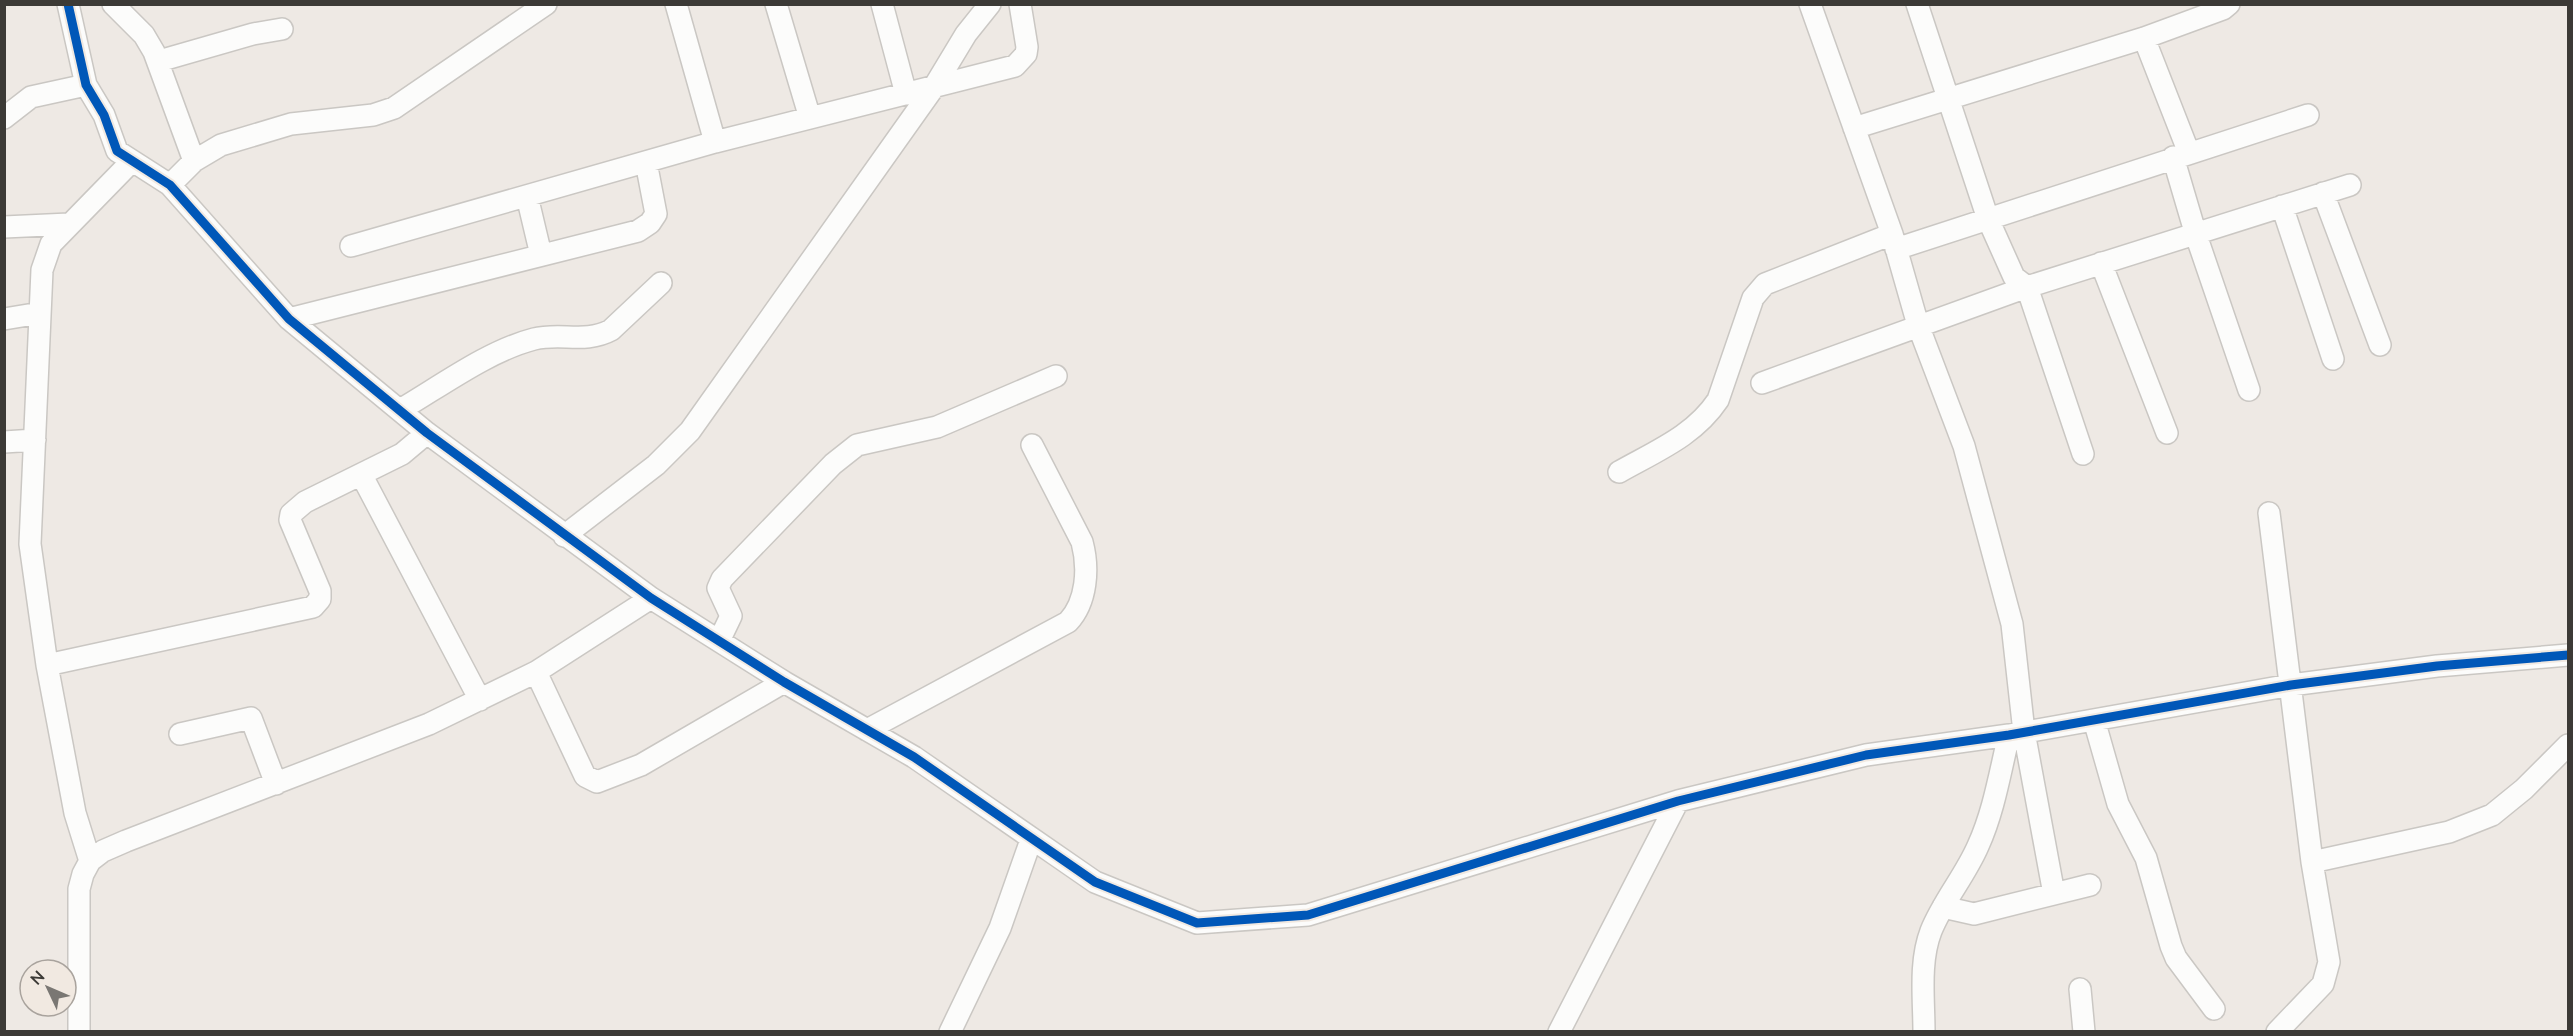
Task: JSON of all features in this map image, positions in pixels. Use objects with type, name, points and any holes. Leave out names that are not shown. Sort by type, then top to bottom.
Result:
[{"type":"street","points":[[68,4],[86,85],[104,115],[117,151],[170,185],[289,319],[427,433],[651,598],[784,682],[914,757],[1031,840],[1095,882],[1197,923],[1253,921],[1308,915],[1678,801],[1866,755],[2016,734],[2291,685],[2437,666],[2568,656]]},
{"type":"street","points":[[113,4],[144,35],[159,62],[194,160]]},
{"type":"street","points":[[170,185],[194,160],[221,145],[291,124],[373,115],[394,108],[423,91],[546,4]]},
{"type":"street","points":[[676,4],[716,142]]},
{"type":"street","points":[[776,4],[810,118]]},
{"type":"street","points":[[882,4],[906,94]]},
{"type":"street","points":[[564,536],[656,465],[690,431],[934,87],[966,34],[990,4]]},
{"type":"street","points":[[351,246],[716,142],[1015,66],[1021,60],[1027,47],[1020,4]]},
{"type":"street","points":[[1810,4],[1894,241],[1918,325],[1964,446],[2012,624],[2016,734],[2054,894]]},
{"type":"street","points":[[1917,4],[1988,219],[2013,277],[2027,287],[2083,454]]},
{"type":"street","points":[[1854,128],[2144,38],[2223,9],[2229,4]]},
{"type":"street","points":[[159,62],[253,34],[282,29]]},
{"type":"street","points":[[2144,38],[2181,155],[2196,235],[2249,390]]},
{"type":"street","points":[[4,118],[31,97],[86,85]]},
{"type":"street","points":[[1619,472],[1689,433],[1710,412],[1718,400],[1753,298],[1765,284],[1894,241],[1988,219],[2308,115]]},
{"type":"street","points":[[90,861],[75,813],[47,665],[30,544],[40,313],[45,256],[51,244],[132,161]]},
{"type":"street","points":[[289,319],[638,231],[650,223],[656,214],[646,162]]},
{"type":"street","points":[[1762,383],[2027,287],[2350,185]]},
{"type":"street","points":[[2323,193],[2380,345]]},
{"type":"street","points":[[527,196],[541,255]]},
{"type":"street","points":[[2282,206],[2333,359]]},
{"type":"street","points":[[4,227],[69,224]]},
{"type":"street","points":[[2101,263],[2167,433]]},
{"type":"street","points":[[400,410],[477,364],[532,339],[553,337],[591,339],[601,336],[611,330],[661,283]]},
{"type":"street","points":[[4,319],[40,313]]},
{"type":"street","points":[[719,641],[731,616],[718,588],[722,579],[846,453],[874,440],[937,427],[1056,376]]},
{"type":"street","points":[[47,665],[312,607],[320,599],[320,591],[290,519],[291,514],[305,502],[362,476],[402,454],[427,433]]},
{"type":"street","points":[[4,442],[35,440]]},
{"type":"street","points":[[867,730],[1068,622],[1077,613],[1081,603],[1085,553],[1082,542],[1032,445]]},
{"type":"street","points":[[362,476],[480,700]]},
{"type":"street","points":[[2269,513],[2312,862],[2329,962],[2328,975],[2324,984],[2277,1032]]},
{"type":"street","points":[[79,1032],[79,889],[90,861],[126,840],[400,736],[480,700],[536,672],[651,598]]},
{"type":"street","points":[[536,672],[585,776],[597,782],[640,765],[784,682]]},
{"type":"street","points":[[180,734],[250,718],[276,784]]},
{"type":"street","points":[[2094,720],[2118,804],[2148,864],[2171,946],[2176,958],[2214,1008]]},
{"type":"street","points":[[1924,1032],[1924,960],[1931,931],[1942,907],[1970,864],[1986,828],[2016,734]]},
{"type":"street","points":[[2312,862],[2449,832],[2492,815],[2524,789],[2568,745]]},
{"type":"street","points":[[1559,1032],[1678,801]]},
{"type":"street","points":[[950,1032],[1000,928],[1031,840]]},
{"type":"street","points":[[1942,907],[1974,914],[2090,885]]},
{"type":"street","points":[[2080,989],[2084,1032]]},
{"type":"cycle path","points":[[68,4],[86,85],[104,115],[117,151],[170,185],[289,319],[427,433],[651,598],[784,682],[914,757],[1095,882],[1197,923],[1308,915],[1678,801],[1866,755],[2009,735],[2291,685],[2437,666],[2568,655]]}]
